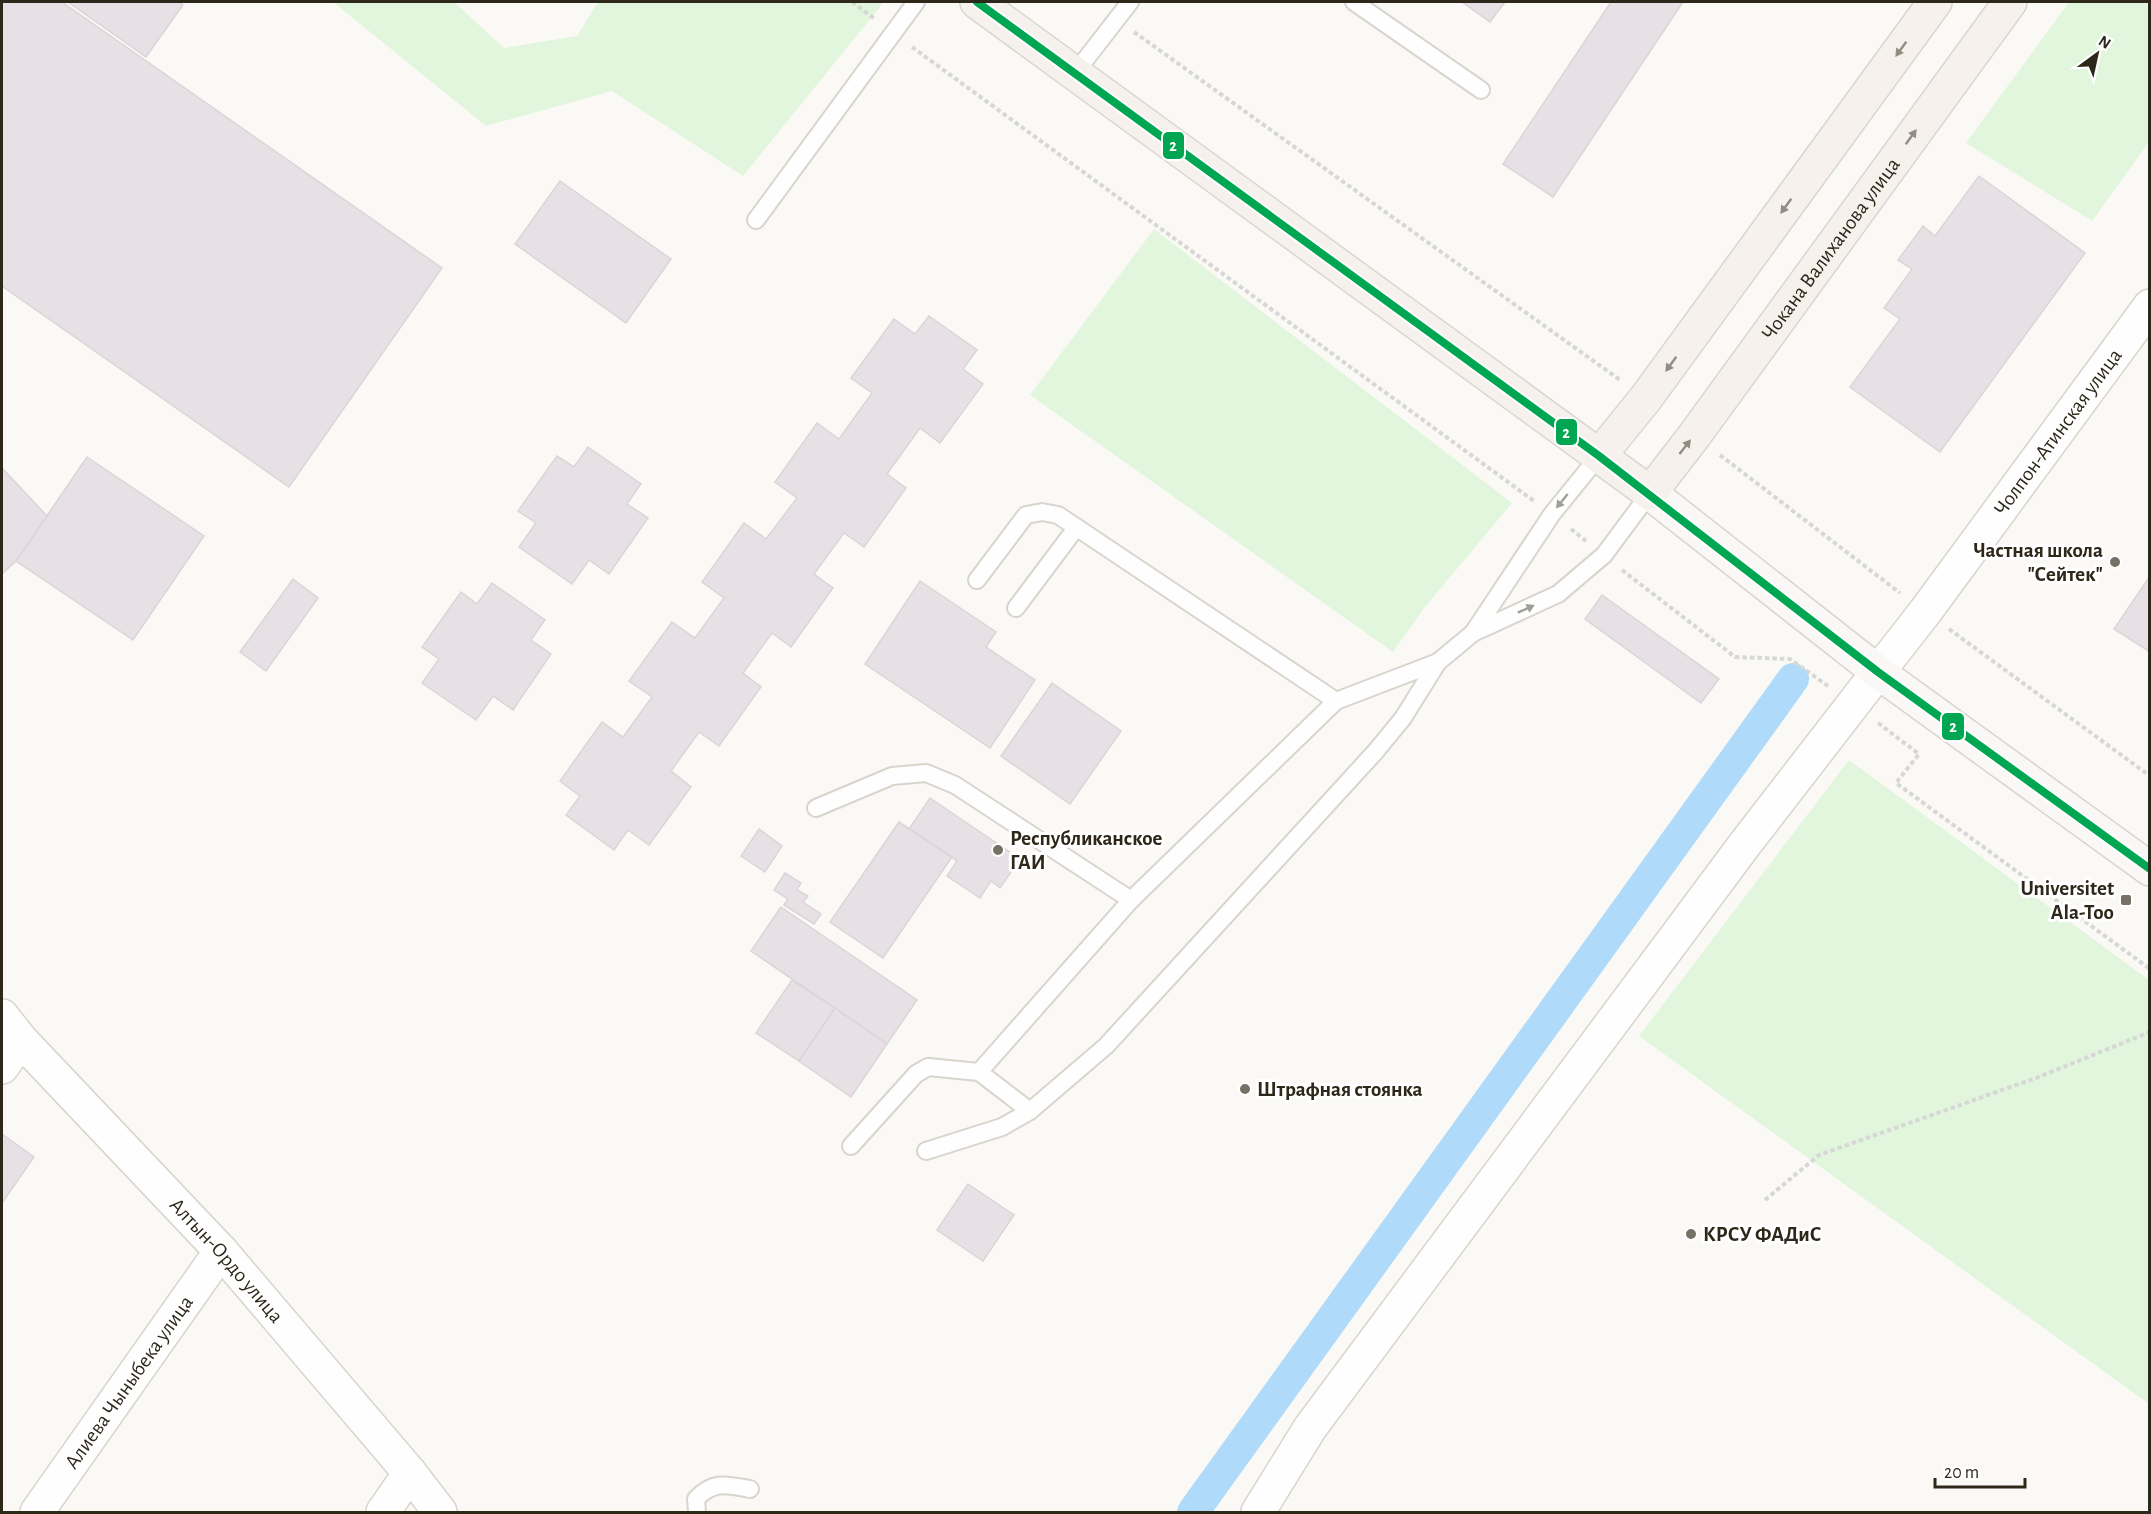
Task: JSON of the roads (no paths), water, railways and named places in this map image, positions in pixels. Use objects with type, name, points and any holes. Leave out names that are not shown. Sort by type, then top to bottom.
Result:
[{"type":"main road","points":[[977,2],[1650,493],[1878,672],[2150,869]]},
{"type":"main road","points":[[1599,456],[1646,399],[1935,2]]},
{"type":"main road","name":"Чокана Валиханова улица","points":[[1650,493],[2010,2]]},
{"type":"street","name":"Чолпон-Атинская улица","points":[[1258,1512],[1324,1409],[1745,844],[1925,612],[2150,306]]},
{"type":"street","points":[[2,1067],[11,1028]]},
{"type":"street","name":"Алтын-Ордо улица","points":[[11,1028],[221,1251],[410,1473],[440,1512]]},
{"type":"street","name":"Алиева Чыныбека улица","points":[[37,1512],[221,1251]]},
{"type":"street","points":[[382,1512],[410,1473]]},
{"type":"lane","points":[[756,220],[916,2]]},
{"type":"lane","points":[[1075,73],[1130,2]]},
{"type":"lane","points":[[1354,2],[1481,90]]},
{"type":"lane","points":[[1473,633],[1552,514],[1599,456]]},
{"type":"lane","points":[[926,1151],[1002,1127],[1030,1111],[1106,1046],[1376,751],[1403,718],[1438,662],[1473,633],[1558,594],[1604,555],[1650,493]]},
{"type":"lane","points":[[977,580],[1026,515],[1042,512],[1058,515],[1336,700]]},
{"type":"lane","points":[[1016,608],[1076,528]]},
{"type":"lane","points":[[979,1072],[1131,900],[1336,700],[1438,662]]},
{"type":"lane","points":[[816,808],[892,776],[926,773],[955,785],[1131,900]]},
{"type":"lane","points":[[851,1146],[916,1074],[928,1067],[979,1072],[1030,1111]]},
{"type":"lane","points":[[697,1512],[696,1499],[711,1486],[722,1485],[750,1490]]},
{"type":"waterway","points":[[1193,1512],[1793,679]]},
{"type":"place","name":"Частная школа \"Сейтек\"","points":[[2115,562]]},
{"type":"place","name":"Республиканское ГАИ","points":[[998,850]]},
{"type":"place","name":"Universitet Ala-Too","points":[[2126,900]]},
{"type":"place","name":"Штрафная стоянка","points":[[1245,1089]]},
{"type":"place","name":"КРСУ ФАДиС","points":[[1691,1234]]}]
